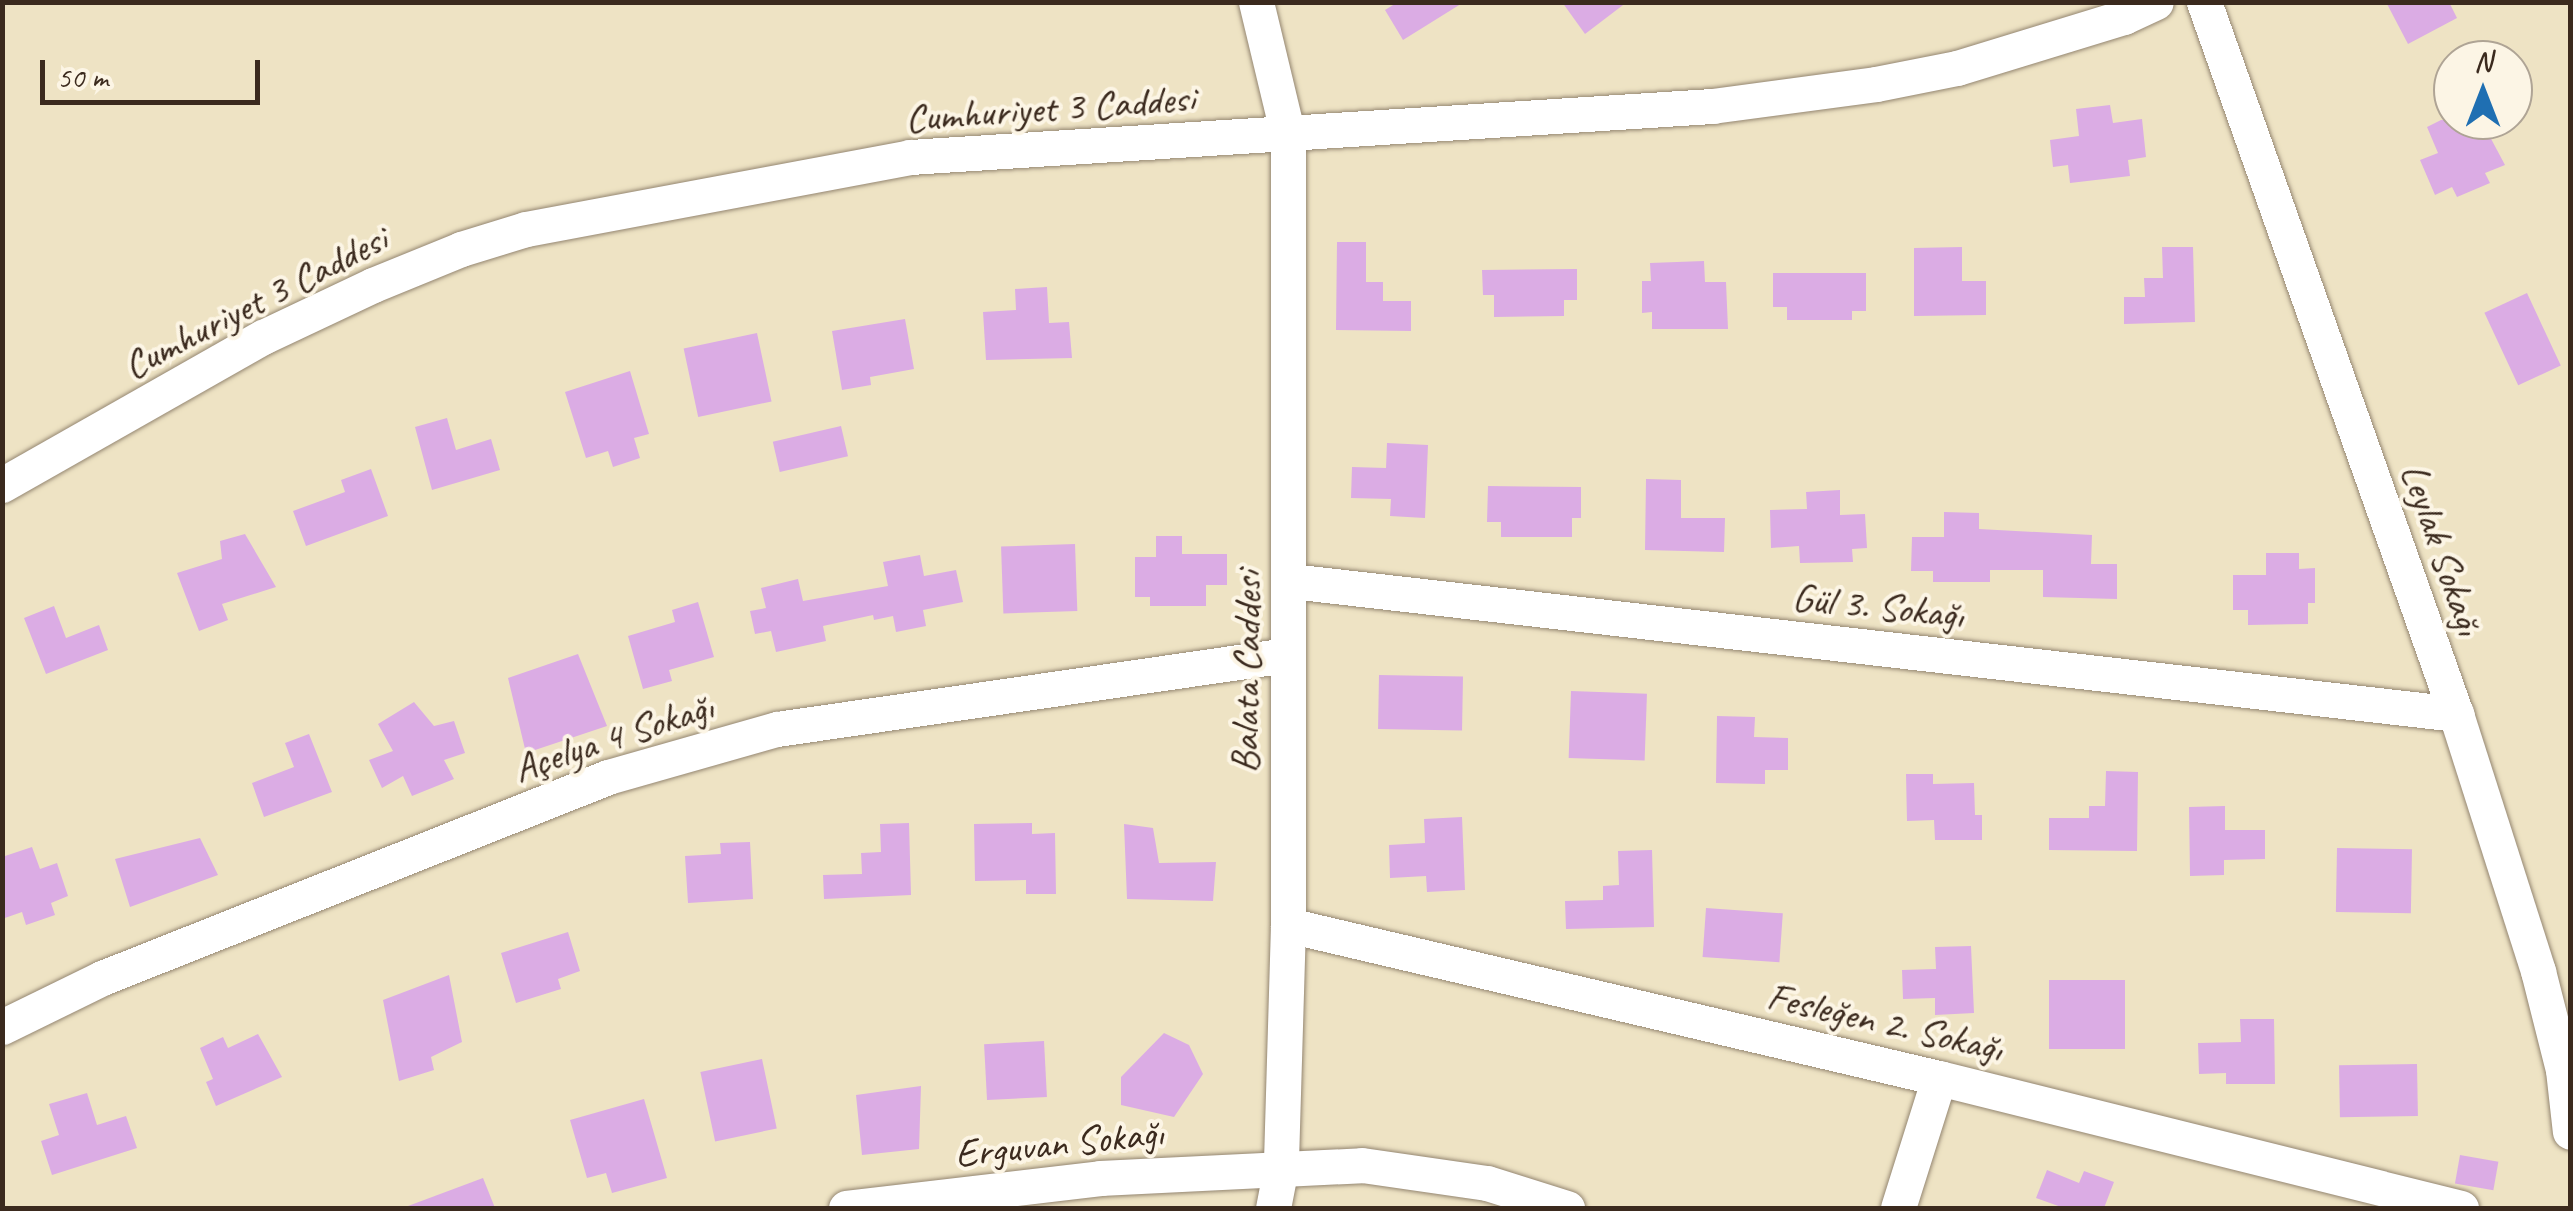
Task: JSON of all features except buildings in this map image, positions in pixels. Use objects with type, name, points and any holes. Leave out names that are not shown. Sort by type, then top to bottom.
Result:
[{"type":"street","name":"Balata Caddesi","points":[[1256,2],[1288,135],[1288,924],[1282,1167],[1272,1208]]},
{"type":"street","name":"Cumhuriyet 3 Caddesi","points":[[2,485],[263,338],[390,278],[526,229],[910,157],[1712,106],[1876,84],[1988,58],[2124,17],[2156,2]]},
{"type":"street","name":"Leylak Sokağı","points":[[2204,2],[2456,714],[2538,971],[2562,1070],[2570,1132]]},
{"type":"street","name":"Gül 3. Sokağı","points":[[1291,582],[2456,714]]},
{"type":"street","name":"Açelya 4 Sokağı","points":[[2,1028],[102,978],[608,777],[777,729],[1286,655]]},
{"type":"street","name":"Fesleğen 2. Sokağı","points":[[1288,924],[1939,1078],[2460,1208]]},
{"type":"street","points":[[1898,1208],[1939,1078]]},
{"type":"street","name":"Erguvan Sokağı","points":[[846,1208],[1100,1178],[1362,1165],[1434,1172],[1487,1183],[1566,1208]]}]
